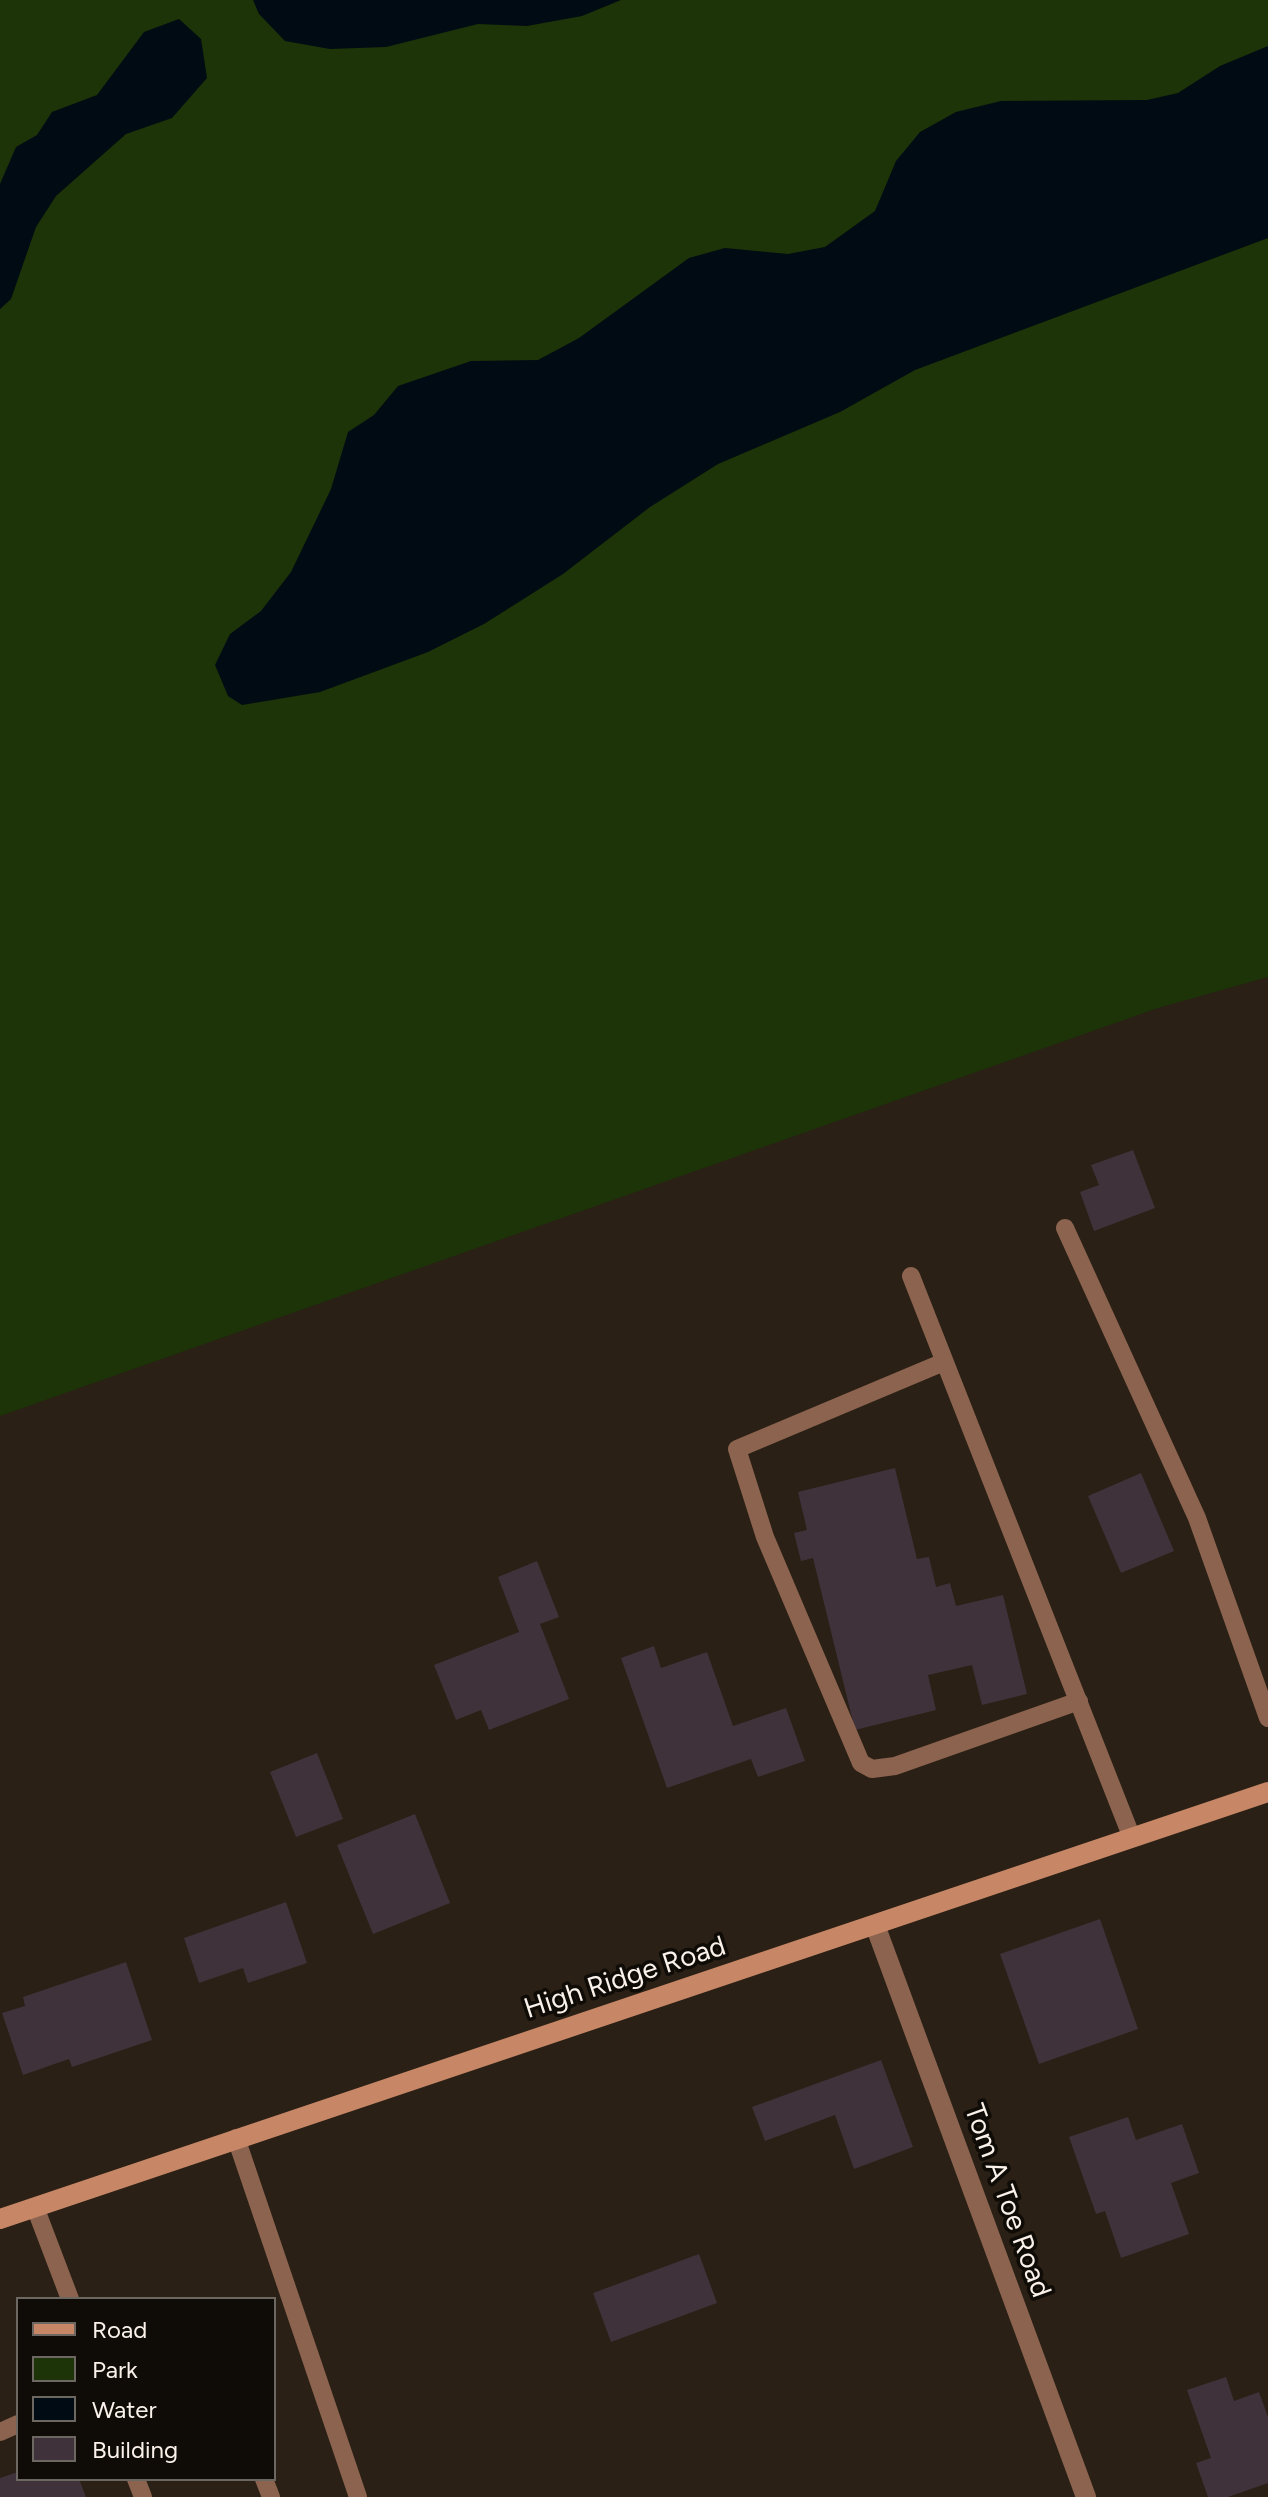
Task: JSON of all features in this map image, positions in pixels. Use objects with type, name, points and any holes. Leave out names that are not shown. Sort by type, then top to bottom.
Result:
[{"type":"street","name":"High Ridge Road","points":[[0,2219],[1268,1792]]},
{"type":"street","name":"Tom A Toe Road","points":[[875,1925],[1086,2497]]},
{"type":"lane","points":[[1065,1228],[1197,1518],[1268,1718]]},
{"type":"lane","points":[[911,1276],[1132,1838]]},
{"type":"lane","points":[[944,1362],[737,1449],[765,1537],[861,1763],[872,1769],[895,1766],[1079,1701]]},
{"type":"lane","points":[[236,2138],[358,2497]]},
{"type":"lane","points":[[35,2207],[69,2297]]},
{"type":"green space","points":[[0,0],[1268,0],[1268,977],[1158,1008],[0,1416]]},
{"type":"water","points":[[253,0],[621,0],[582,16],[527,26],[478,24],[386,47],[330,49],[285,41],[259,14]]},
{"type":"water","points":[[179,19],[201,39],[207,78],[172,118],[126,134],[56,196],[36,227],[11,299],[0,309],[0,184],[16,147],[37,135],[52,112],[97,95],[144,32]]},
{"type":"water","points":[[1268,46],[1268,238],[915,370],[840,412],[718,464],[650,507],[563,574],[484,624],[428,652],[320,692],[242,705],[228,696],[215,665],[230,634],[261,611],[291,572],[331,489],[348,432],[374,415],[398,386],[471,361],[538,360],[579,338],[689,258],[725,248],[788,254],[825,247],[875,211],[896,161],[920,132],[956,112],[1001,101],[1147,100],[1178,93],[1220,66]]},
{"type":"building","points":[[1133,1150],[1155,1208],[1094,1231],[1080,1192],[1099,1185],[1091,1165]]},
{"type":"building","points":[[895,1468],[917,1559],[929,1557],[936,1587],[950,1583],[956,1606],[1003,1595],[1027,1694],[982,1705],[972,1665],[928,1675],[936,1710],[855,1730],[813,1558],[801,1561],[794,1533],[807,1530],[798,1492]]},
{"type":"building","points":[[1141,1473],[1174,1551],[1121,1573],[1088,1496]]},
{"type":"building","points":[[537,1561],[559,1617],[540,1624],[569,1699],[489,1730],[481,1710],[456,1720],[434,1665],[519,1632],[498,1577]]},
{"type":"building","points":[[654,1646],[661,1668],[707,1652],[733,1726],[786,1708],[805,1761],[758,1777],[751,1759],[667,1788],[621,1658]]},
{"type":"building","points":[[317,1753],[343,1819],[296,1837],[270,1772]]},
{"type":"building","points":[[415,1814],[450,1903],[373,1934],[337,1845]]},
{"type":"building","points":[[286,1902],[307,1963],[248,1983],[243,1968],[199,1983],[184,1938]]},
{"type":"building","points":[[1100,1919],[1138,2029],[1039,2064],[1000,1954]]},
{"type":"building","points":[[126,1962],[152,2040],[72,2067],[69,2059],[23,2075],[2,2013],[25,2006],[23,1997]]},
{"type":"building","points":[[881,2060],[913,2147],[854,2169],[835,2115],[765,2141],[752,2107]]},
{"type":"building","points":[[1128,2117],[1136,2140],[1182,2124],[1199,2173],[1171,2183],[1189,2234],[1121,2258],[1105,2211],[1096,2214],[1069,2137]]},
{"type":"building","points":[[699,2254],[717,2303],[611,2342],[593,2293]]},
{"type":"building","points":[[1226,2377],[1234,2401],[1259,2392],[1268,2417],[1268,2483],[1228,2497],[1208,2497],[1196,2463],[1211,2458],[1187,2390]]},
{"type":"building","points":[[16,2473],[16,2481],[80,2481],[86,2497],[0,2497],[0,2478]]}]
